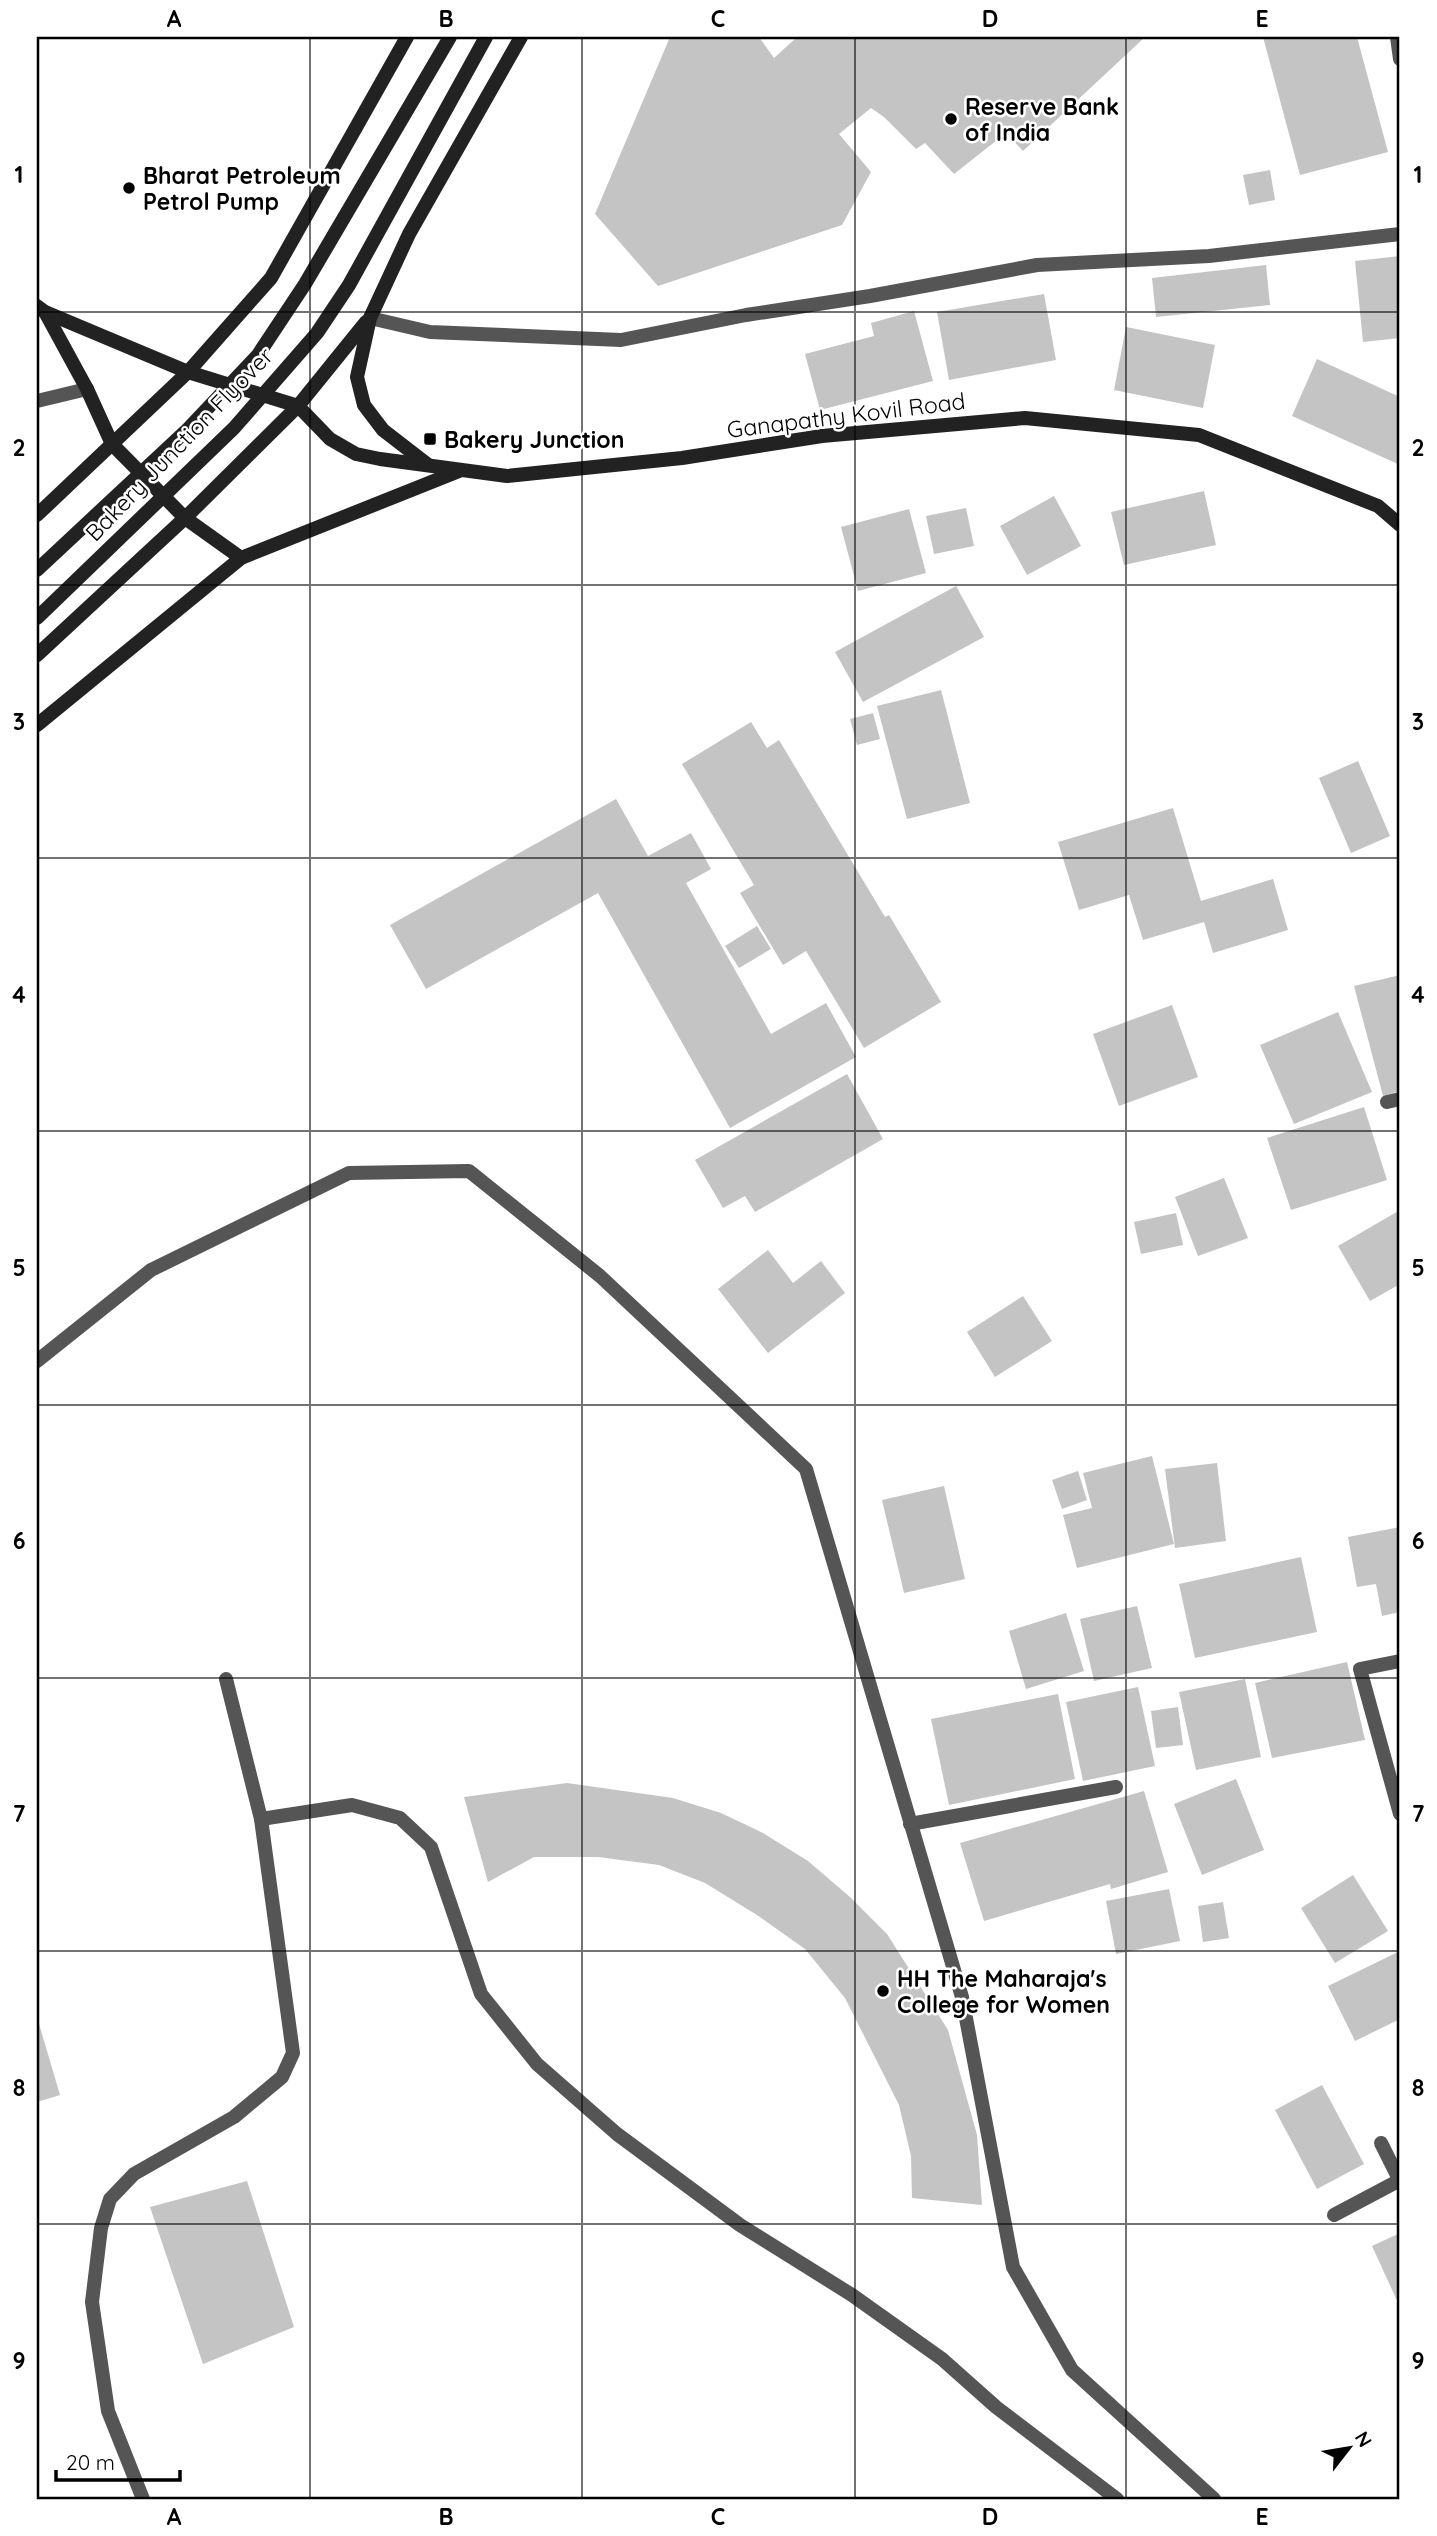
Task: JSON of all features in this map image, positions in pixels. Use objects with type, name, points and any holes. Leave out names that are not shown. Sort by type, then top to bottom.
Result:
[{"type":"main road","points":[[37,515],[188,372],[271,278],[407,37]]},
{"type":"main road","name":"Bakery Junction Flyover","points":[[37,570],[188,429],[258,355],[305,284],[450,37]]},
{"type":"main road","name":"Bakery Junction Flyover","points":[[37,618],[234,428],[317,333],[349,285],[486,37]]},
{"type":"main road","points":[[37,655],[185,518],[298,406],[369,318],[409,234],[522,37]]},
{"type":"main road","points":[[41,309],[188,372],[298,406]]},
{"type":"main road","points":[[41,309],[88,389],[112,444],[185,518],[241,558]]},
{"type":"main road","points":[[369,318],[357,377],[363,405],[383,430],[428,465]]},
{"type":"main road","name":"Ganapathy Kovil Road","points":[[298,406],[330,439],[356,454],[507,476],[682,457],[822,436],[1025,418],[1199,435],[1378,506],[1400,525]]},
{"type":"main road","points":[[37,725],[241,558],[463,470]]},
{"type":"street","points":[[1397,37],[1400,59]]},
{"type":"street","points":[[369,318],[430,332],[621,340],[746,315],[870,296],[1037,265],[1209,256],[1400,234]]},
{"type":"street","points":[[37,401],[88,389]]},
{"type":"street","points":[[37,1362],[151,1270],[349,1173],[469,1171],[600,1276],[806,1469],[962,1997],[1013,2267],[1072,2370],[1214,2499]]},
{"type":"street","points":[[1400,1661],[1360,1669],[1400,1814]]},
{"type":"street","points":[[143,2499],[108,2411],[92,2302],[101,2228],[110,2199],[134,2174],[234,2117],[282,2077],[293,2053],[261,1819],[226,1679]]},
{"type":"street","points":[[910,1824],[1116,1787]]},
{"type":"street","points":[[261,1819],[352,1805],[400,1818],[432,1847],[481,1994],[537,2064],[617,2134],[740,2225],[852,2295],[942,2359],[996,2407],[1117,2499]]},
{"type":"street","points":[[1334,2216],[1400,2181],[1381,2143]]},
{"type":"building","points":[[670,37],[759,37],[774,58],[797,37],[1145,37],[1023,151],[1006,133],[954,174],[925,143],[916,149],[884,117],[871,108],[839,134],[871,172],[842,225],[658,286],[595,214]]},
{"type":"building","points":[[1263,37],[1357,37],[1388,152],[1300,175]]},
{"type":"building","points":[[1270,170],[1275,200],[1249,205],[1243,175]]},
{"type":"building","points":[[1400,256],[1400,338],[1363,342],[1355,261]]},
{"type":"building","points":[[1266,265],[1270,305],[1156,317],[1152,278]]},
{"type":"building","points":[[1044,294],[1056,360],[949,380],[937,312]]},
{"type":"building","points":[[914,311],[933,381],[820,410],[805,354],[874,336],[871,323]]},
{"type":"building","points":[[1126,327],[1215,345],[1203,408],[1114,390]]},
{"type":"building","points":[[1317,359],[1400,397],[1400,465],[1292,416]]},
{"type":"building","points":[[1204,491],[1216,545],[1124,565],[1111,512]]},
{"type":"building","points":[[1054,496],[1081,546],[1027,575],[1000,526]]},
{"type":"building","points":[[966,508],[974,546],[934,554],[926,516]]},
{"type":"building","points":[[909,509],[926,573],[858,591],[841,527]]},
{"type":"building","points":[[956,586],[984,637],[863,702],[835,652]]},
{"type":"building","points":[[941,690],[970,803],[907,819],[877,706]]},
{"type":"building","points":[[873,713],[880,739],[857,745],[850,719]]},
{"type":"building","points":[[751,722],[767,748],[779,740],[885,917],[889,915],[941,1002],[864,1048],[806,951],[783,965],[740,893],[754,885],[682,764]]},
{"type":"building","points":[[1358,761],[1390,836],[1351,853],[1319,778]]},
{"type":"building","points":[[616,799],[648,856],[691,833],[711,869],[686,883],[771,1034],[826,1003],[856,1057],[730,1128],[598,893],[426,989],[390,925]]},
{"type":"building","points":[[1173,808],[1201,901],[1273,879],[1288,930],[1213,953],[1204,922],[1143,940],[1129,895],[1079,910],[1058,842]]},
{"type":"building","points":[[757,926],[771,949],[739,968],[725,946]]},
{"type":"building","points":[[1400,975],[1400,1091],[1383,1096],[1354,986]]},
{"type":"building","points":[[1172,1005],[1198,1077],[1119,1106],[1093,1034]]},
{"type":"building","points":[[1338,1012],[1372,1092],[1294,1124],[1260,1045]]},
{"type":"building","points":[[847,1074],[883,1139],[755,1212],[745,1196],[723,1208],[695,1160]]},
{"type":"building","points":[[1364,1107],[1387,1180],[1291,1210],[1267,1138]]},
{"type":"building","points":[[1224,1178],[1248,1238],[1198,1256],[1175,1197]]},
{"type":"building","points":[[1400,1210],[1400,1284],[1370,1301],[1338,1246]]},
{"type":"building","points":[[1176,1213],[1183,1245],[1141,1254],[1134,1222]]},
{"type":"building","points":[[768,1250],[793,1283],[821,1261],[845,1293],[768,1353],[718,1289]]},
{"type":"building","points":[[1023,1296],[1052,1341],[995,1377],[967,1332]]},
{"type":"building","points":[[1152,1456],[1174,1544],[1077,1568],[1063,1515],[1092,1508],[1083,1473]]},
{"type":"building","points":[[1217,1463],[1226,1541],[1175,1548],[1165,1469]]},
{"type":"building","points":[[1078,1471],[1087,1500],[1062,1509],[1052,1480]]},
{"type":"building","points":[[944,1486],[965,1579],[904,1593],[882,1500]]},
{"type":"building","points":[[1400,1527],[1400,1612],[1382,1616],[1376,1584],[1357,1587],[1348,1537]]},
{"type":"building","points":[[1301,1557],[1317,1632],[1195,1658],[1179,1584]]},
{"type":"building","points":[[1137,1606],[1152,1668],[1094,1681],[1080,1619]]},
{"type":"building","points":[[1066,1613],[1084,1671],[1026,1689],[1009,1631]]},
{"type":"building","points":[[1347,1662],[1365,1740],[1272,1758],[1255,1683]]},
{"type":"building","points":[[1245,1679],[1261,1757],[1196,1770],[1179,1692]]},
{"type":"building","points":[[1138,1687],[1155,1766],[1083,1781],[1066,1702]]},
{"type":"building","points":[[1058,1694],[1075,1779],[949,1805],[931,1719]]},
{"type":"building","points":[[1178,1707],[1183,1745],[1156,1748],[1151,1711]]},
{"type":"building","points":[[1236,1779],[1264,1850],[1202,1875],[1174,1804]]},
{"type":"building","name":"HH The Maharaja's College for Women","points":[[567,1783],[673,1798],[721,1813],[761,1832],[808,1861],[887,1934],[948,2030],[977,2135],[982,2205],[912,2198],[911,2156],[899,2105],[845,1998],[805,1949],[757,1915],[705,1883],[659,1865],[598,1857],[534,1857],[488,1882],[464,1797]]},
{"type":"building","points":[[1144,1791],[1168,1872],[1111,1889],[1110,1884],[984,1921],[960,1843]]},
{"type":"building","points":[[1353,1875],[1388,1931],[1335,1963],[1301,1908]]},
{"type":"building","points":[[1169,1889],[1180,1941],[1116,1954],[1106,1901]]},
{"type":"building","points":[[1223,1902],[1229,1938],[1203,1942],[1198,1906]]},
{"type":"building","points":[[1400,1951],[1400,2019],[1355,2041],[1328,1986]]},
{"type":"building","points":[[37,2017],[60,2095],[37,2102]]},
{"type":"building","points":[[1322,2085],[1364,2164],[1317,2189],[1275,2110]]},
{"type":"building","points":[[247,2181],[294,2327],[203,2364],[150,2207]]},
{"type":"building","points":[[1400,2233],[1400,2307],[1372,2246]]},
{"type":"place","name":"Reserve Bank of India","points":[[951,119]]},
{"type":"place","name":"Bharat Petroleum Petrol Pump","points":[[129,188]]},
{"type":"place","name":"Bakery Junction","points":[[430,439]]},
{"type":"place","name":"HH The Maharaja's College for Women","points":[[883,1991]]}]
